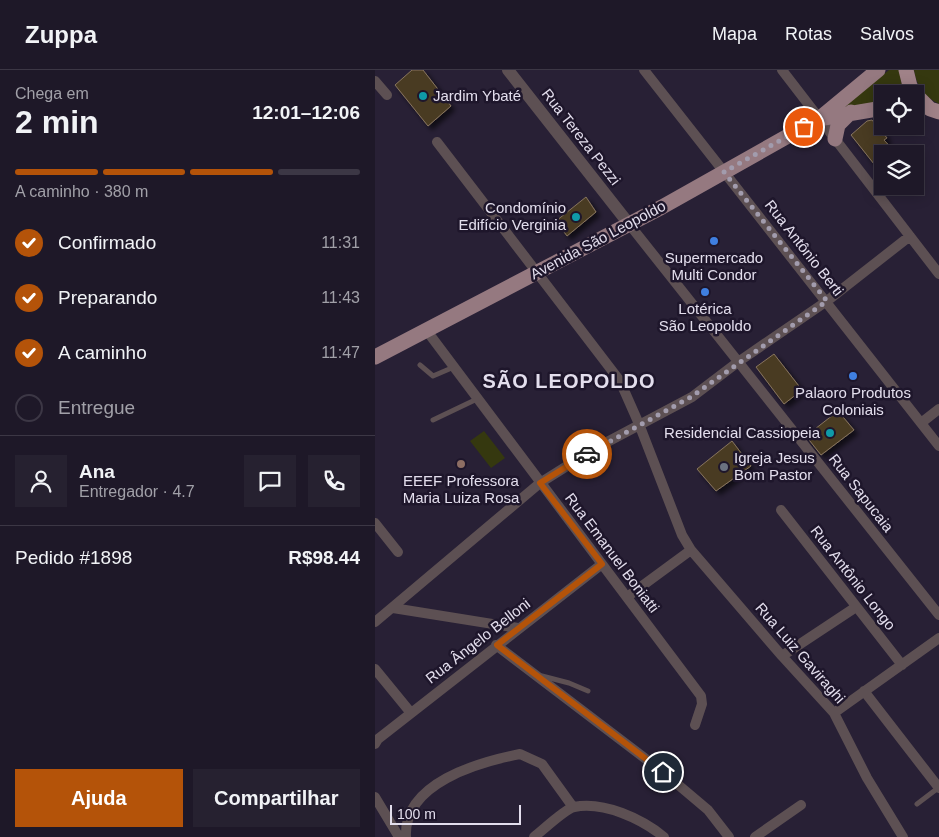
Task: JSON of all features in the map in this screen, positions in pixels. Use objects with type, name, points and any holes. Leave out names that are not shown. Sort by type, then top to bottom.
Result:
[{"type":"highway","points":[[905,70],[910,85]]},
{"type":"highway","points":[[924,101],[935,110]]},
{"type":"main road","name":"Avenida São Leopoldo","points":[[375,357],[629,224],[820,118],[878,70]]},
{"type":"main road","name":"Avenida São Leopoldo","points":[[820,118],[874,109]]},
{"type":"main road","points":[[835,139],[838,125],[851,112]]},
{"type":"street","name":"Rua Tereza Pezzi","points":[[508,70],[629,224]]},
{"type":"street","name":"Rua Antônio Berti","points":[[644,70],[939,446]]},
{"type":"street","points":[[782,70],[939,274]]},
{"type":"street","points":[[375,81],[387,95]]},
{"type":"street","name":"Rua Luiz Gaviraghi","points":[[437,142],[620,381],[639,424],[682,536],[691,550],[782,656],[834,713],[867,778],[903,837]]},
{"type":"street","name":"Rua Sapucaia","points":[[629,224],[939,615]]},
{"type":"street","points":[[375,622],[540,483],[639,424],[691,397],[827,301],[910,236]]},
{"type":"street","name":"Rua Emanuel Boniatti","points":[[427,331],[701,696],[702,704],[695,725]]},
{"type":"street","points":[[921,423],[939,409]]},
{"type":"street","name":"Rua Antônio Longo","points":[[781,510],[902,665]]},
{"type":"street","points":[[375,523],[398,552]]},
{"type":"street","points":[[627,597],[691,550]]},
{"type":"street","name":"Rua Ângelo Belloni","points":[[375,744],[518,628],[602,564]]},
{"type":"street","points":[[782,656],[855,606]]},
{"type":"street","points":[[393,608],[518,628]]},
{"type":"street","points":[[834,713],[939,638]]},
{"type":"street","points":[[497,645],[663,772],[708,810],[729,837]]},
{"type":"street","points":[[375,669],[411,713]]},
{"type":"street","points":[[864,692],[939,788]]},
{"type":"street","points":[[405,837],[407,822],[415,806],[423,794],[433,785],[453,774],[520,754],[542,764],[573,807]]},
{"type":"street","points":[[375,797],[399,837]]},
{"type":"street","points":[[755,837],[801,805]]},
{"type":"street","points":[[534,837],[573,807],[625,813],[636,818],[664,837]]},
{"type":"lane","points":[[420,365],[433,376],[454,367]]},
{"type":"lane","points":[[433,420],[477,399]]},
{"type":"lane","points":[[539,676],[569,683],[588,691]]},
{"type":"lane","points":[[917,804],[939,788]]},
{"type":"green space","points":[[889,70],[899,70],[902,85],[874,85],[874,103],[840,109]]},
{"type":"green space","points":[[914,70],[939,70],[939,104],[929,98],[924,92],[924,85],[919,85]]},
{"type":"green space","points":[[484,431],[505,458],[491,468],[470,441]]},
{"type":"building","name":"Jardim Ybaté","points":[[412,70],[423,70],[451,106],[428,126],[395,85]]},
{"type":"building","points":[[872,120],[874,122],[874,135],[884,135],[887,138],[884,140],[889,145],[874,145],[874,164],[851,135],[867,121]]},
{"type":"building","name":"Condomínio Edifício Verginia","points":[[586,197],[596,212],[567,236],[556,221]]},
{"type":"building","points":[[774,354],[802,390],[784,404],[756,367]]},
{"type":"building","name":"Residencial Cassiopeia","points":[[838,411],[854,430],[821,455],[806,436]]},
{"type":"building","name":"Igreja Jesus Bom Pastor","points":[[732,441],[751,466],[716,491],[697,469]]},
{"type":"way so far","points":[[587,454],[691,397],[827,301],[724,172],[804,127]]},
{"type":"place","name":"Jardim Ybaté","points":[[423,96]]},
{"type":"place","name":"Condomínio Edifício Verginia","points":[[576,217]]},
{"type":"place","name":"Supermercado Multi Condor","points":[[714,241]]},
{"type":"place","name":"Lotérica São Leopoldo","points":[[705,292]]},
{"type":"place","name":"Palaoro Produtos Coloniais","points":[[853,376]]},
{"type":"place","name":"Residencial Cassiopeia","points":[[830,433]]},
{"type":"place","name":"EEEF Professora Maria Luiza Rosa","points":[[461,464]]},
{"type":"place","name":"Igreja Jesus Bom Pastor","points":[[724,467]]},
{"type":"district","name":"SÃO LEOPOLDO","points":[[569,381]]},
{"type":"route","points":[[587,454],[540,483],[602,564],[497,645],[663,772]]}]
